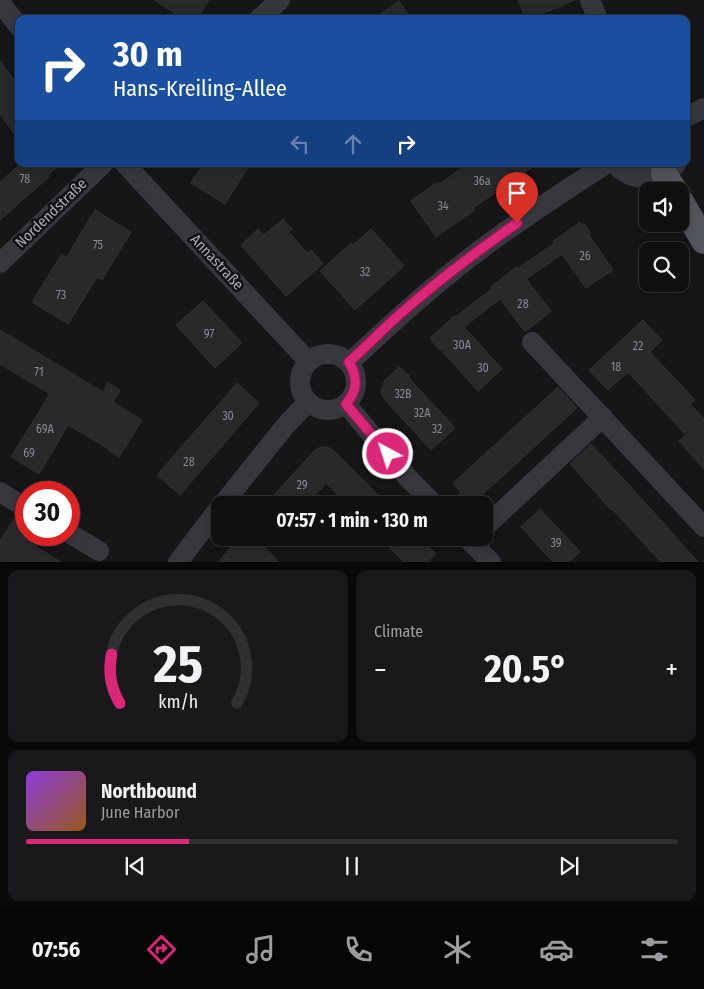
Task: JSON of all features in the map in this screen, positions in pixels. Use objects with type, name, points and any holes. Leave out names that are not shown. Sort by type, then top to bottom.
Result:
[{"type":"main road","points":[[689,215],[704,241]]},
{"type":"street","points":[[263,15],[280,0]]},
{"type":"street","points":[[590,0],[596,15]]},
{"type":"street","points":[[0,2],[15,22]]},
{"type":"street","points":[[690,114],[704,108]]},
{"type":"street","name":"Nordendstraße","points":[[0,263],[100,167]]},
{"type":"street","name":"Annastraße","points":[[129,167],[308,361]]},
{"type":"street","points":[[349,362],[400,314],[490,242],[601,167]]},
{"type":"street","points":[[619,167],[630,175],[641,178],[672,176]]},
{"type":"street","points":[[532,342],[704,527]]},
{"type":"street","points":[[329,353],[340,356],[349,362],[354,370],[356,388],[346,404],[337,409],[327,410],[316,408],[308,402],[302,394],[300,386],[302,368],[308,361],[317,355],[329,353]]},
{"type":"street","points":[[229,496],[286,425],[308,402]]},
{"type":"street","points":[[346,404],[425,496]]},
{"type":"street","points":[[493,519],[603,417]]},
{"type":"street","points":[[0,492],[15,501]]},
{"type":"street","points":[[178,562],[211,519]]},
{"type":"street","points":[[80,540],[98,551]]},
{"type":"street","points":[[475,546],[491,562]]},
{"type":"building","points":[[154,0],[209,0],[200,15],[177,15]]},
{"type":"building","points":[[518,0],[575,0],[539,15],[524,15]]},
{"type":"building","points":[[399,1],[408,15],[379,15]]},
{"type":"building","points":[[0,61],[15,82],[15,135],[0,114]]},
{"type":"building","points":[[17,167],[57,167],[48,175],[49,177],[0,220],[0,182]]},
{"type":"building","points":[[201,167],[248,167],[225,204],[191,183]]},
{"type":"building","points":[[463,167],[533,167],[473,208],[475,210],[436,237],[411,201],[438,182],[440,184]]},
{"type":"building","points":[[95,210],[131,232],[102,280],[97,277],[68,324],[32,302],[61,255],[66,258]]},
{"type":"building","points":[[283,219],[292,229],[289,232],[307,253],[311,250],[323,264],[286,296],[241,245],[258,229],[264,235]]},
{"type":"building","points":[[580,222],[582,225],[584,223],[591,234],[589,235],[613,270],[586,288],[562,254],[526,279],[551,311],[525,332],[500,299],[464,327],[502,369],[478,391],[430,338],[454,316],[492,289],[491,287],[516,267],[517,269],[555,243],[553,241]]},
{"type":"building","points":[[371,229],[404,266],[355,310],[320,271],[351,243],[353,245]]},
{"type":"building","points":[[203,301],[242,343],[215,368],[176,325]]},
{"type":"building","points":[[643,320],[662,340],[650,352],[695,400],[690,404],[704,419],[704,469],[679,441],[686,435],[628,372],[608,390],[589,370]]},
{"type":"building","points":[[0,330],[103,392],[108,383],[120,390],[113,402],[142,420],[119,457],[68,425],[39,474],[11,457],[50,394],[0,364]]},
{"type":"building","points":[[399,367],[410,376],[409,378],[455,428],[431,450],[382,395],[381,390],[385,380]]},
{"type":"building","points":[[237,383],[259,403],[180,495],[157,475]]},
{"type":"building","points":[[558,387],[577,408],[481,496],[458,496],[461,493],[453,483]]},
{"type":"building","points":[[591,444],[698,562],[661,562],[611,510],[570,464]]},
{"type":"building","points":[[321,447],[328,447],[334,451],[379,496],[339,496],[326,483],[315,496],[273,496],[315,450]]},
{"type":"building","points":[[540,509],[580,552],[569,562],[553,562],[521,527]]},
{"type":"building","points":[[14,518],[15,546],[35,546],[61,562],[0,562],[0,541]]},
{"type":"building","points":[[231,546],[264,546],[279,562],[219,562]]},
{"type":"building","points":[[388,546],[428,546],[436,554],[427,562],[404,562]]},
{"type":"route","points":[[388,454],[346,404],[356,388],[354,370],[349,362],[400,314],[490,242],[517,223]]}]
